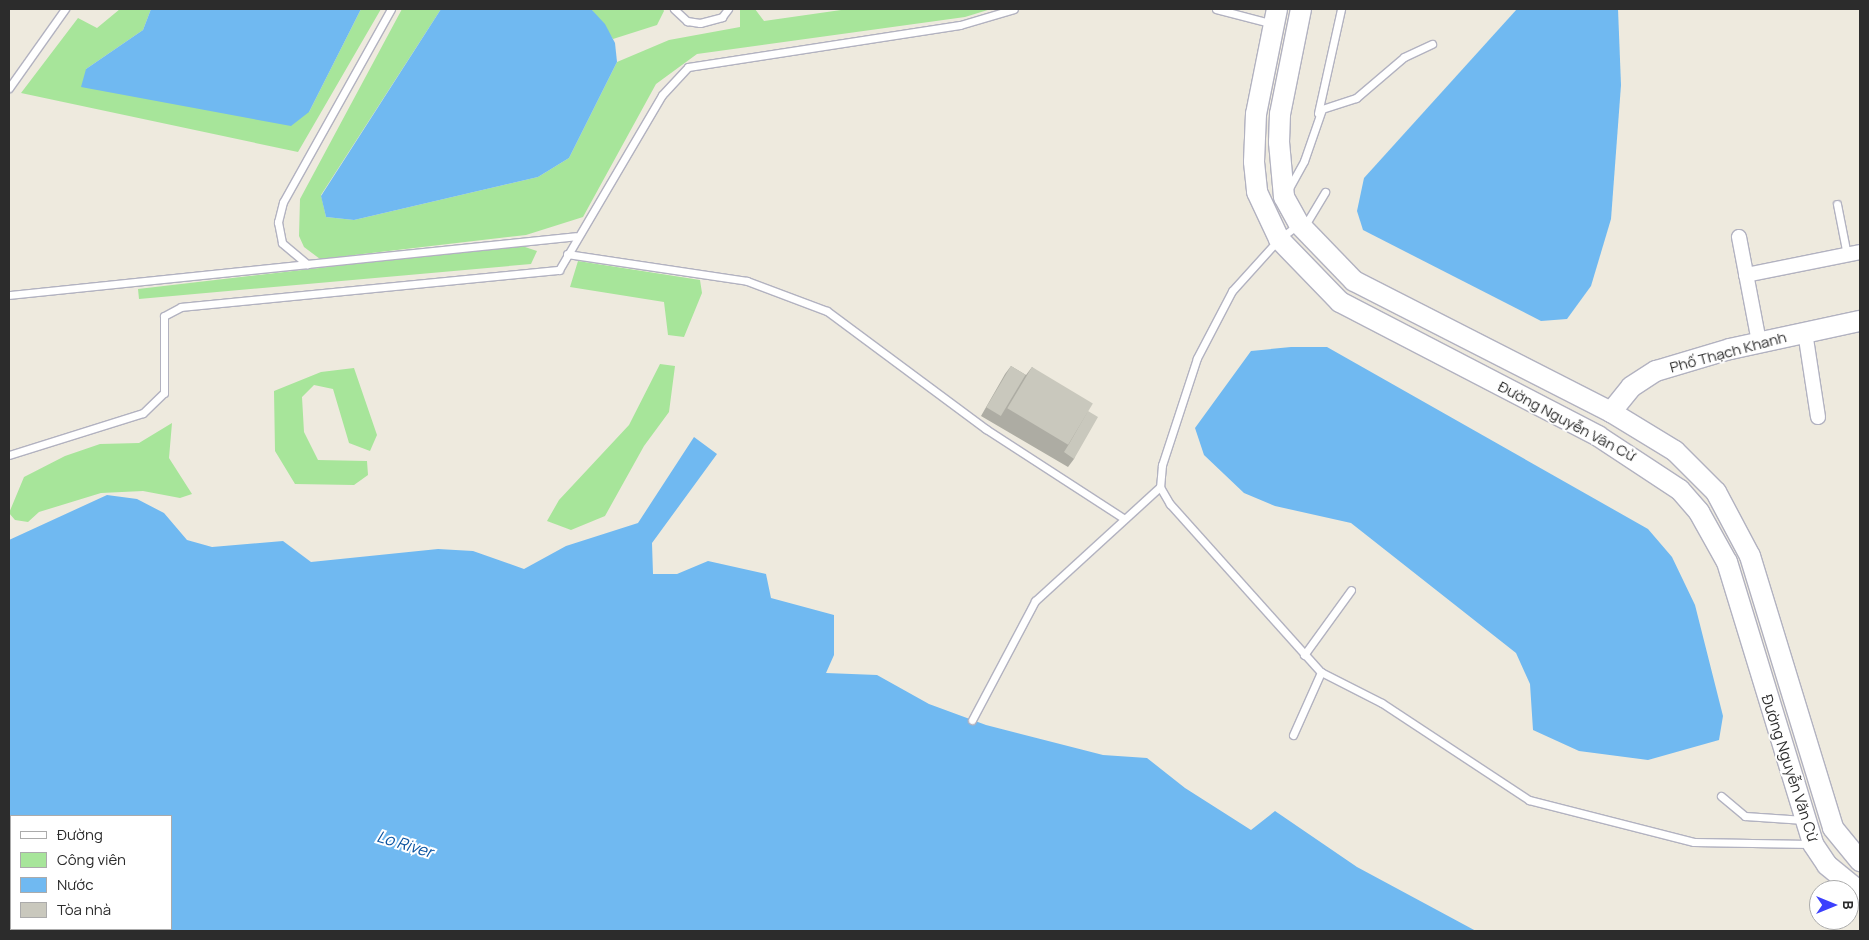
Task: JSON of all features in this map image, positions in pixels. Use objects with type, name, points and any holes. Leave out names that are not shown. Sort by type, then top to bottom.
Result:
[{"type":"main road","name":"Đường Nguyễn Văn Cừ","points":[[1301,9],[1280,114],[1279,170],[1284,197],[1301,227],[1354,281],[1611,412],[1696,471],[1736,524],[1750,556],[1833,828],[1860,861]]},
{"type":"main road","name":"Đường Nguyễn Văn Cừ","points":[[1276,16],[1256,114],[1254,162],[1257,192],[1279,239],[1340,302],[1598,436],[1680,490],[1698,512],[1726,562],[1804,820],[1814,844],[1828,865],[1860,892]]},
{"type":"main road","name":"Phố Thạch Khanh","points":[[1611,412],[1632,387],[1656,371],[1759,342],[1860,321]]},
{"type":"street","points":[[1739,237],[1759,342]]},
{"type":"street","points":[[1746,276],[1854,254]]},
{"type":"street","points":[[1805,332],[1818,417]]},
{"type":"lane","points":[[9,88],[65,9]]},
{"type":"lane","points":[[307,264],[282,243],[278,222],[283,202],[391,9]]},
{"type":"lane","points":[[674,9],[687,21],[700,23],[722,17],[728,9]]},
{"type":"lane","points":[[9,455],[143,413],[164,393],[164,316],[181,306],[559,270],[576,236],[595,215],[662,95],[688,67],[960,25],[1014,9]]},
{"type":"lane","points":[[1216,9],[1276,16]]},
{"type":"lane","points":[[1284,197],[1304,161],[1317,116],[1341,9]]},
{"type":"lane","points":[[1317,116],[1322,109],[1356,98],[1404,57],[1432,44]]},
{"type":"lane","points":[[1325,192],[1301,227],[1279,239],[1232,291],[1197,358],[1162,465],[1160,487],[1170,504],[1321,672],[1382,703],[1529,800],[1694,842],[1814,844]]},
{"type":"lane","points":[[1837,204],[1854,254]]},
{"type":"lane","points":[[9,295],[576,236]]},
{"type":"lane","points":[[567,254],[747,281],[826,311],[986,429],[1123,518]]},
{"type":"lane","points":[[972,720],[1035,600],[1123,518],[1160,487]]},
{"type":"lane","points":[[1304,655],[1351,590]]},
{"type":"lane","points":[[1293,735],[1321,672]]},
{"type":"lane","points":[[1721,796],[1745,816],[1804,820]]},
{"type":"green space","points":[[120,9],[151,9],[143,30],[86,69],[309,112],[361,9],[381,9],[298,152],[21,93],[78,18],[97,28]]},
{"type":"green space","points":[[402,9],[441,9],[321,195],[326,217],[354,220],[538,177],[569,158],[617,62],[669,40],[740,27],[740,9],[755,9],[764,21],[848,9],[991,9],[965,17],[697,54],[656,84],[583,217],[526,235],[320,259],[304,247],[299,236],[300,199]]},
{"type":"green space","points":[[591,9],[663,9],[664,11],[657,25],[613,39]]},
{"type":"green space","points":[[519,245],[537,251],[531,264],[139,299],[138,289]]},
{"type":"green space","points":[[578,261],[700,280],[702,293],[684,337],[668,335],[664,302],[570,287]]},
{"type":"green space","points":[[660,364],[675,366],[669,412],[644,446],[605,516],[571,530],[547,521],[559,500],[629,425]]},
{"type":"green space","points":[[354,368],[377,435],[370,451],[349,443],[333,389],[314,385],[302,397],[304,432],[318,460],[367,461],[368,475],[354,485],[295,484],[275,451],[274,391],[321,372]]},
{"type":"green space","points":[[172,423],[169,458],[192,494],[180,498],[143,491],[101,493],[39,512],[28,522],[15,520],[9,513],[24,477],[65,456],[100,444],[139,443]]},
{"type":"water","points":[[151,9],[361,9],[309,112],[291,126],[81,87],[86,69],[143,30]]},
{"type":"water","points":[[441,9],[591,9],[605,24],[615,43],[617,62],[569,158],[538,177],[354,220],[326,217],[321,196]]},
{"type":"water","points":[[1517,9],[1618,9],[1621,85],[1611,219],[1591,286],[1567,319],[1541,321],[1363,230],[1357,211],[1364,178]]},
{"type":"water","points":[[1291,347],[1327,347],[1648,529],[1672,557],[1695,605],[1723,716],[1719,740],[1648,760],[1579,751],[1533,730],[1530,684],[1516,653],[1351,523],[1275,506],[1244,493],[1204,455],[1195,428],[1251,351]]},
{"type":"water","name":"Lo River","points":[[694,437],[717,454],[652,543],[653,574],[677,574],[708,561],[766,574],[771,598],[834,615],[834,655],[826,673],[877,675],[929,704],[986,725],[1103,755],[1147,758],[1185,788],[1251,830],[1275,811],[1357,867],[1476,931],[9,931],[9,540],[107,495],[137,499],[164,513],[187,540],[212,547],[283,541],[311,562],[438,549],[473,551],[524,569],[566,546],[638,523]]},
{"type":"building","points":[[1011,366],[1026,375],[1001,416],[986,407]]},
{"type":"building","points":[[1032,367],[1093,404],[1068,445],[1007,408]]},
{"type":"building","points":[[1088,411],[1098,417],[1074,459],[1064,452]]}]
